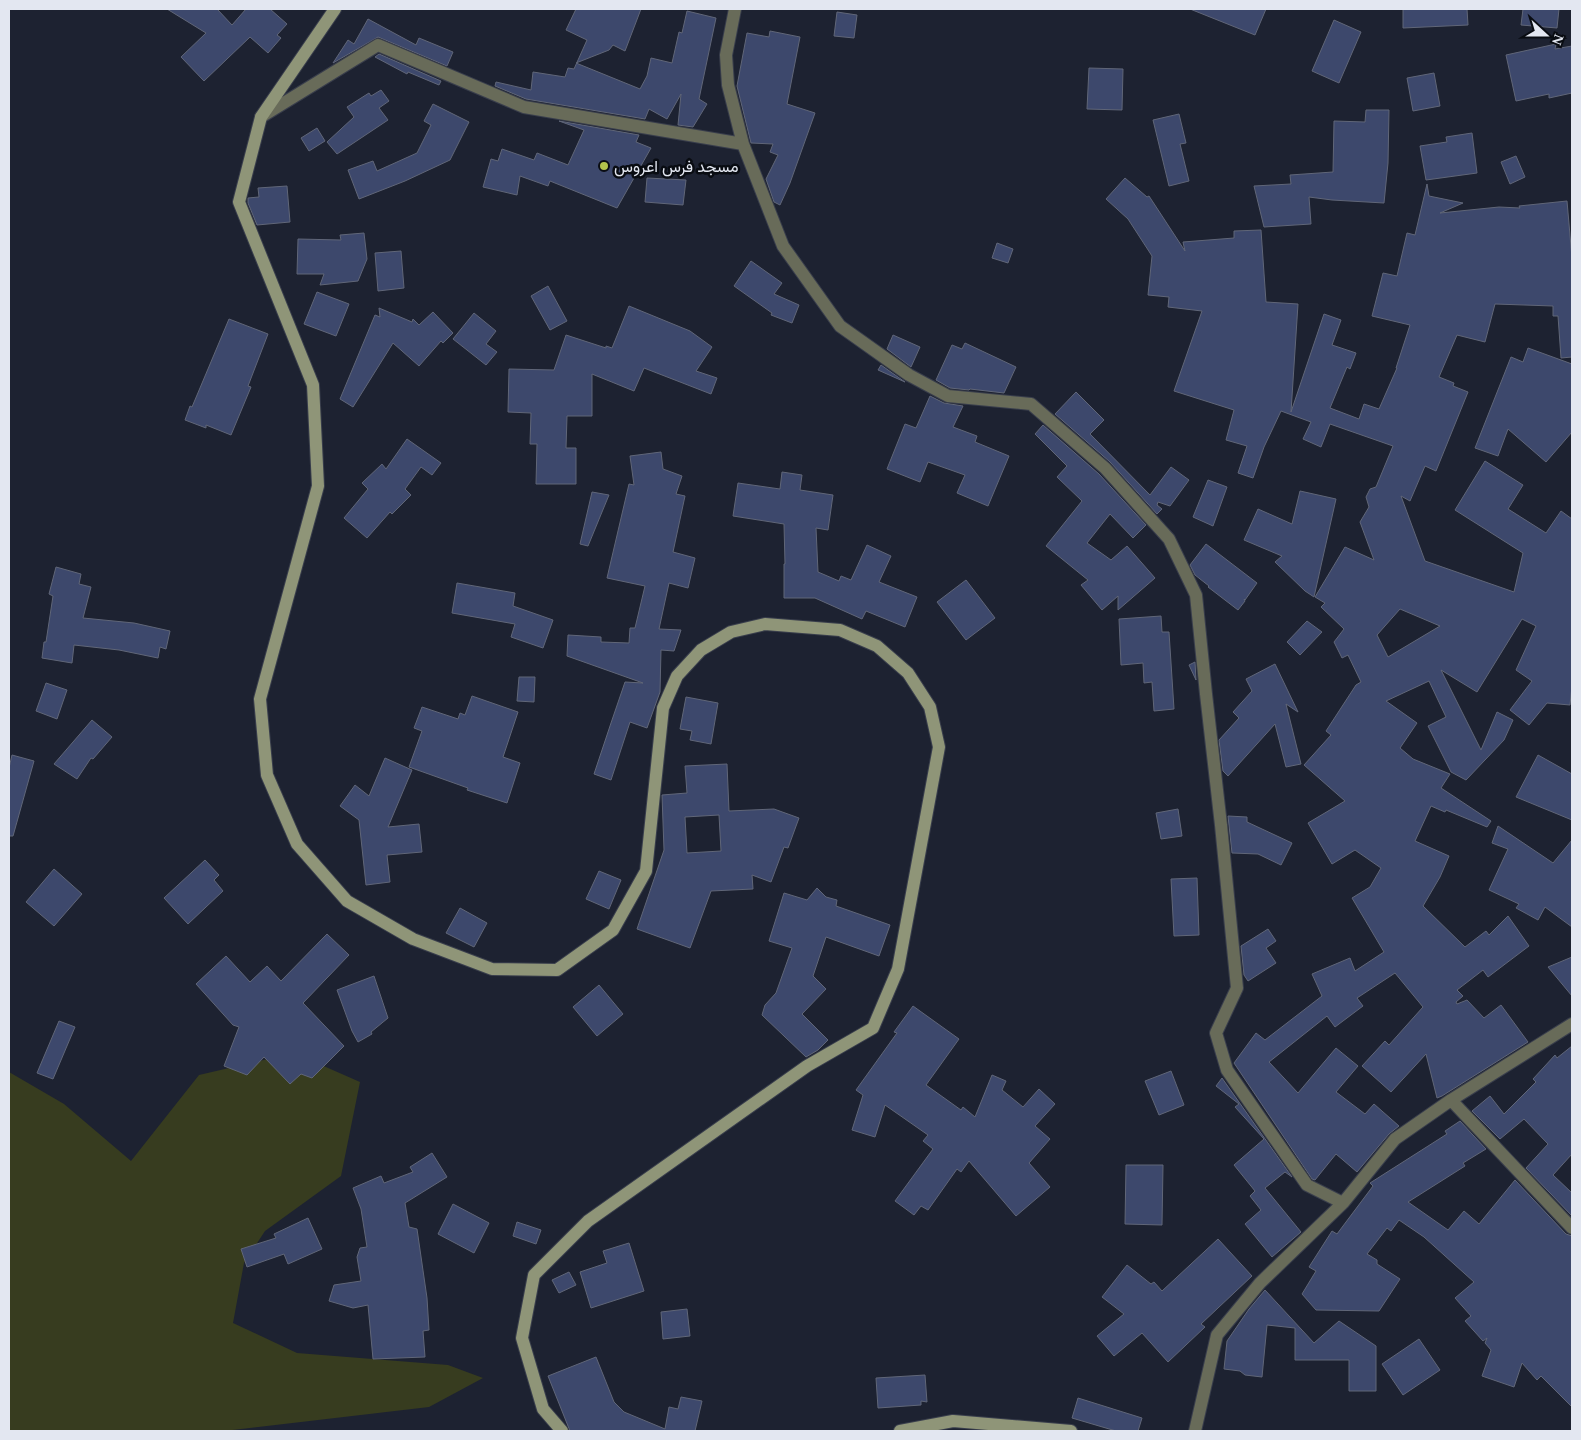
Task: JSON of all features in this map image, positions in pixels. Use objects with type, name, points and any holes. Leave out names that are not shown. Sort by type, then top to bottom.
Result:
[{"type":"street","points":[[335,9],[261,118],[239,202],[313,385],[318,486],[260,699],[267,775],[297,844],[347,901],[413,939],[492,969],[557,970],[613,930],[646,871],[663,708],[678,676],[689,663],[701,650],[731,632],[765,624],[840,630],[877,646],[908,672],[930,707],[939,746],[898,969],[873,1028],[807,1066],[588,1221],[534,1275],[522,1338],[543,1409],[562,1431]]},
{"type":"street","points":[[735,9],[726,55],[728,85],[742,144],[783,246],[840,326],[910,375],[948,396],[1031,404],[1105,468],[1170,539],[1196,595],[1237,988],[1216,1033],[1227,1070],[1307,1185],[1343,1203]]},
{"type":"street","points":[[261,118],[378,45],[524,107],[742,144]]},
{"type":"street","points":[[1195,1431],[1217,1335],[1260,1283],[1343,1203],[1396,1139],[1451,1100],[1572,1024]]},
{"type":"street","points":[[1451,1100],[1572,1228]]},
{"type":"street","points":[[900,1431],[952,1421],[1071,1431]]},
{"type":"green space","points":[[294,1053],[360,1082],[341,1176],[265,1231],[244,1263],[233,1323],[297,1353],[448,1365],[483,1378],[429,1407],[224,1431],[9,1431],[9,1072],[64,1104],[131,1161],[199,1075]]},
{"type":"building","points":[[167,9],[217,9],[232,25],[246,9],[270,9],[287,24],[277,35],[281,38],[268,53],[250,37],[204,81],[181,57],[206,33]]},
{"type":"building","points":[[576,9],[641,9],[625,51],[613,45],[609,50],[577,63],[587,40],[566,30]]},
{"type":"building","points":[[1190,9],[1266,9],[1255,35]]},
{"type":"building","points":[[1403,9],[1467,9],[1468,25],[1403,28]]},
{"type":"building","points":[[1523,9],[1559,9],[1557,28],[1521,25]]},
{"type":"building","points":[[687,11],[716,18],[699,99],[707,104],[693,127],[678,125],[681,94],[667,119],[649,109],[645,119],[526,99],[495,86],[496,82],[531,90],[533,72],[565,77],[568,68],[574,69],[577,63],[640,89],[647,76],[651,58],[672,63],[679,32],[682,33]]},
{"type":"building","points":[[837,12],[857,15],[854,38],[834,36]]},
{"type":"building","points":[[368,19],[416,45],[419,38],[453,52],[447,66],[378,37],[333,63],[348,40],[354,44]]},
{"type":"building","points":[[1334,20],[1361,32],[1339,83],[1312,71]]},
{"type":"building","points":[[770,31],[800,37],[787,104],[815,113],[790,183],[780,205],[774,202],[766,179],[778,155],[770,152],[773,144],[751,143],[737,86],[747,33],[769,37]]},
{"type":"building","points":[[1556,44],[1555,49],[1572,46],[1572,93],[1549,98],[1549,94],[1516,101],[1506,55]]},
{"type":"building","points":[[379,54],[441,81],[439,85],[408,72],[407,74],[375,57]]},
{"type":"building","points":[[1089,68],[1123,69],[1122,110],[1087,109]]},
{"type":"building","points":[[1434,73],[1440,106],[1413,111],[1407,78]]},
{"type":"building","points":[[381,90],[389,101],[379,108],[388,120],[337,154],[327,142],[354,117],[347,107],[369,93],[371,96]]},
{"type":"building","points":[[433,104],[469,122],[450,160],[405,181],[359,199],[348,170],[373,161],[377,171],[417,153],[431,125],[424,121]]},
{"type":"building","points":[[1366,110],[1389,110],[1388,163],[1384,203],[1309,197],[1311,224],[1264,227],[1254,186],[1291,184],[1290,175],[1333,172],[1334,121],[1365,122]]},
{"type":"building","points":[[1179,114],[1186,143],[1180,144],[1189,181],[1169,186],[1153,120]]},
{"type":"building","name":"مسجد فرس اعروس","points":[[559,121],[639,135],[636,142],[651,148],[617,208],[550,181],[548,186],[520,176],[517,195],[483,187],[491,159],[498,161],[502,149],[534,160],[537,153],[568,165],[584,130]]},
{"type":"building","points":[[317,128],[325,141],[309,151],[301,138]]},
{"type":"building","points":[[1472,133],[1477,173],[1426,180],[1420,146],[1447,142],[1446,137]]},
{"type":"building","points":[[1516,156],[1525,177],[1510,184],[1501,162]]},
{"type":"building","points":[[647,178],[686,180],[683,205],[645,202]]},
{"type":"building","points":[[1125,178],[1147,197],[1149,196],[1185,251],[1183,242],[1234,238],[1234,231],[1261,230],[1266,302],[1298,304],[1291,412],[1324,314],[1341,320],[1332,345],[1356,353],[1350,369],[1347,367],[1330,408],[1359,419],[1364,404],[1379,409],[1397,368],[1410,325],[1372,316],[1383,273],[1397,276],[1407,233],[1415,235],[1427,184],[1429,196],[1463,203],[1440,213],[1499,207],[1520,208],[1519,206],[1567,201],[1572,258],[1572,357],[1561,358],[1558,316],[1553,316],[1553,306],[1495,304],[1485,342],[1457,335],[1439,377],[1454,383],[1453,386],[1468,392],[1436,471],[1425,466],[1410,501],[1401,496],[1425,561],[1514,592],[1523,553],[1455,510],[1485,461],[1523,485],[1508,509],[1546,533],[1561,511],[1572,519],[1572,686],[1570,705],[1547,703],[1529,725],[1510,710],[1532,681],[1516,670],[1536,626],[1522,619],[1477,692],[1441,670],[1481,750],[1497,712],[1513,720],[1504,740],[1466,780],[1451,772],[1428,726],[1446,717],[1429,681],[1386,701],[1417,723],[1400,748],[1413,759],[1450,774],[1441,788],[1491,821],[1487,827],[1446,810],[1445,812],[1431,806],[1415,841],[1449,856],[1440,877],[1423,906],[1465,947],[1486,931],[1489,935],[1508,916],[1529,946],[1488,977],[1483,970],[1457,990],[1463,996],[1456,1002],[1457,1004],[1467,1000],[1484,1018],[1501,1005],[1528,1042],[1437,1098],[1426,1054],[1391,1092],[1362,1066],[1385,1041],[1389,1045],[1423,1007],[1395,973],[1357,998],[1363,1006],[1335,1027],[1327,1016],[1269,1062],[1298,1093],[1336,1048],[1358,1066],[1336,1092],[1365,1114],[1374,1104],[1399,1126],[1389,1134],[1357,1172],[1336,1154],[1315,1180],[1312,1179],[1234,1063],[1256,1033],[1265,1040],[1322,996],[1312,974],[1350,958],[1355,971],[1384,952],[1352,898],[1370,887],[1381,868],[1355,850],[1332,864],[1308,823],[1345,801],[1304,765],[1331,735],[1326,731],[1356,685],[1361,682],[1348,655],[1342,658],[1334,642],[1344,629],[1321,607],[1325,603],[1315,597],[1345,547],[1374,560],[1360,522],[1369,507],[1366,497],[1370,489],[1376,487],[1393,446],[1330,424],[1321,447],[1303,439],[1311,422],[1281,411],[1264,447],[1253,478],[1238,473],[1247,446],[1226,440],[1234,410],[1174,391],[1202,311],[1168,307],[1169,297],[1148,295],[1152,256],[1128,219],[1106,199]],"holes":[[[1400,609],[1440,626],[1388,657],[1377,635]]]},
{"type":"building","points":[[287,186],[290,222],[257,225],[248,203],[248,198],[259,197],[258,188]]},
{"type":"building","points":[[364,233],[367,259],[358,281],[320,285],[324,274],[297,274],[298,239],[341,240],[340,235]]},
{"type":"building","points":[[997,243],[1013,249],[1008,263],[992,258]]},
{"type":"building","points":[[401,251],[404,288],[378,291],[375,253]]},
{"type":"building","points":[[751,261],[782,283],[774,294],[799,305],[792,323],[771,315],[772,313],[734,286]]},
{"type":"building","points":[[548,286],[567,321],[550,330],[531,296]]},
{"type":"building","points":[[317,292],[349,304],[336,336],[304,324]]},
{"type":"building","points":[[629,306],[690,331],[712,347],[696,371],[717,378],[711,394],[644,368],[634,391],[592,374],[592,416],[567,416],[566,448],[576,448],[576,484],[536,484],[537,444],[530,444],[531,413],[508,412],[509,369],[554,370],[566,335],[606,348],[606,346],[612,348]]},
{"type":"building","points":[[379,308],[412,322],[413,319],[419,325],[433,312],[453,333],[443,343],[441,341],[419,366],[393,343],[353,407],[340,399],[375,315],[380,317]]},
{"type":"building","points":[[474,313],[496,331],[486,344],[497,352],[486,365],[453,339]]},
{"type":"building","points":[[229,319],[268,334],[248,386],[251,387],[231,435],[206,425],[206,428],[185,420]]},
{"type":"building","points":[[893,335],[920,347],[911,367],[887,349]]},
{"type":"building","points":[[965,343],[1016,367],[1004,393],[950,388],[936,380],[952,345],[962,349]]},
{"type":"building","points":[[1528,348],[1572,364],[1572,432],[1546,462],[1508,429],[1498,456],[1475,448],[1511,357],[1523,362]]},
{"type":"building","points":[[881,365],[905,382],[878,370]]},
{"type":"building","points":[[1076,392],[1104,420],[1090,434],[1150,495],[1171,467],[1189,480],[1170,506],[1158,502],[1157,505],[1162,509],[1157,514],[1110,462],[1055,414]]},
{"type":"building","points":[[930,396],[944,403],[963,406],[953,427],[977,436],[975,442],[1009,456],[988,506],[957,493],[965,475],[928,462],[920,482],[887,469],[905,424],[916,428]]},
{"type":"building","points":[[1043,425],[1099,474],[1146,525],[1133,538],[1110,514],[1087,543],[1111,560],[1127,546],[1155,578],[1118,610],[1118,596],[1102,610],[1081,585],[1088,580],[1046,546],[1082,501],[1057,477],[1067,466],[1035,434]]},
{"type":"building","points":[[407,439],[441,463],[432,475],[421,467],[405,489],[411,495],[392,514],[390,512],[367,538],[344,518],[368,489],[362,483],[382,464],[386,469]]},
{"type":"building","points":[[661,452],[663,469],[682,476],[676,494],[685,496],[673,552],[695,558],[688,588],[669,583],[659,629],[681,630],[674,651],[661,650],[660,692],[647,728],[630,722],[611,780],[594,774],[625,682],[643,683],[567,656],[568,635],[601,637],[601,642],[629,643],[630,628],[635,628],[645,586],[607,578],[629,484],[634,485],[630,456]]},
{"type":"building","points":[[782,472],[802,475],[800,490],[833,495],[828,530],[816,528],[818,572],[839,581],[841,576],[851,580],[867,545],[891,556],[879,582],[917,597],[905,627],[866,611],[862,619],[815,598],[784,598],[784,524],[733,516],[738,483],[780,489]]},
{"type":"building","points":[[1208,480],[1227,487],[1213,526],[1193,517]]},
{"type":"building","points":[[1300,491],[1336,499],[1314,597],[1305,591],[1275,562],[1282,556],[1244,540],[1258,509],[1292,524]]},
{"type":"building","points":[[592,492],[609,495],[588,546],[580,544]]},
{"type":"building","points":[[1206,544],[1257,583],[1238,610],[1195,575],[1190,565]]},
{"type":"building","points":[[56,567],[81,574],[79,584],[91,587],[83,618],[134,623],[170,631],[166,649],[160,647],[158,658],[119,650],[74,645],[72,663],[42,658],[53,596],[49,594]]},
{"type":"building","points":[[966,580],[995,618],[966,640],[937,602]]},
{"type":"building","points":[[457,583],[515,593],[513,606],[553,620],[543,648],[511,637],[515,624],[452,613]]},
{"type":"building","points":[[1161,616],[1162,632],[1169,632],[1174,709],[1154,711],[1152,682],[1144,683],[1143,663],[1121,665],[1119,619]]},
{"type":"building","points":[[1307,621],[1322,632],[1300,655],[1287,642]]},
{"type":"building","points":[[1195,662],[1196,680],[1189,665]]},
{"type":"building","points":[[1275,664],[1298,712],[1286,704],[1301,764],[1286,767],[1275,724],[1228,776],[1223,771],[1219,740],[1239,718],[1233,712],[1252,691],[1246,679]]},
{"type":"building","points":[[519,677],[535,677],[534,702],[517,701]]},
{"type":"building","points":[[46,683],[67,690],[57,719],[36,711]]},
{"type":"building","points":[[472,696],[518,712],[503,757],[520,763],[507,803],[467,790],[468,788],[409,767],[422,731],[414,728],[422,707],[458,719],[460,713],[465,715]]},
{"type":"building","points":[[686,697],[718,703],[711,744],[690,740],[692,731],[680,729]]},
{"type":"building","points":[[92,720],[112,737],[93,759],[91,758],[77,779],[54,764]]},
{"type":"building","points":[[12,755],[34,761],[13,836],[9,836],[9,768]]},
{"type":"building","points":[[1538,755],[1572,774],[1572,820],[1516,797]]},
{"type":"building","points":[[385,758],[412,770],[388,827],[419,824],[422,852],[387,855],[390,882],[366,885],[359,820],[340,806],[355,785],[369,796]]},
{"type":"building","points":[[727,764],[729,811],[774,809],[799,818],[788,848],[784,847],[771,882],[752,875],[753,889],[711,891],[690,948],[637,929],[664,850],[662,795],[687,793],[685,766]],"holes":[[[719,815],[721,851],[687,853],[685,817]]]},
{"type":"building","points":[[1178,809],[1182,836],[1161,839],[1156,813]]},
{"type":"building","points":[[1228,816],[1247,817],[1247,822],[1292,843],[1281,865],[1258,854],[1232,853]]},
{"type":"building","points":[[1498,826],[1553,863],[1572,840],[1572,927],[1545,907],[1538,920],[1516,908],[1519,904],[1489,890],[1508,849],[1492,843]]},
{"type":"building","points":[[205,860],[219,875],[214,880],[223,891],[188,924],[164,898]]},
{"type":"building","points":[[54,869],[82,894],[54,926],[26,902]]},
{"type":"building","points":[[599,871],[621,880],[609,909],[586,899]]},
{"type":"building","points":[[1197,878],[1199,935],[1174,936],[1171,879]]},
{"type":"building","points":[[817,888],[826,897],[837,900],[836,906],[890,925],[879,956],[826,937],[813,976],[826,989],[802,1014],[828,1040],[818,1050],[806,1057],[762,1015],[765,1005],[776,993],[792,948],[769,941],[784,893],[807,900]]},
{"type":"building","points":[[460,908],[487,923],[474,947],[446,933]]},
{"type":"building","points":[[1268,929],[1276,941],[1266,948],[1276,963],[1248,981],[1244,975],[1241,946]]},
{"type":"building","points":[[327,934],[349,955],[303,1003],[344,1046],[312,1078],[301,1074],[290,1084],[264,1057],[247,1075],[224,1066],[239,1027],[233,1025],[196,984],[226,956],[250,982],[267,966],[281,981]]},
{"type":"building","points":[[1572,957],[1572,996],[1548,967]]},
{"type":"building","points":[[374,976],[388,1018],[371,1032],[372,1034],[358,1042],[337,990]]},
{"type":"building","points":[[599,985],[623,1014],[597,1036],[573,1007]]},
{"type":"building","points":[[913,1006],[959,1039],[926,1085],[961,1110],[963,1107],[975,1117],[992,1075],[1006,1081],[1002,1090],[1023,1107],[1039,1089],[1055,1104],[1035,1126],[1050,1139],[1029,1163],[1050,1187],[1016,1216],[969,1161],[961,1172],[957,1169],[928,1210],[921,1206],[914,1215],[895,1201],[933,1149],[923,1141],[928,1135],[885,1105],[875,1137],[852,1130],[863,1095],[856,1090],[897,1033],[894,1032]]},
{"type":"building","points":[[59,1021],[75,1027],[53,1079],[37,1073]]},
{"type":"building","points":[[1572,1046],[1572,1154],[1553,1175],[1572,1193],[1572,1216],[1526,1168],[1548,1144],[1524,1119],[1500,1139],[1472,1111],[1490,1096],[1504,1114],[1536,1082],[1533,1079],[1555,1055],[1557,1058]]},
{"type":"building","points":[[1171,1071],[1184,1105],[1159,1115],[1145,1081]]},
{"type":"building","points":[[1222,1078],[1292,1177],[1285,1172],[1265,1188],[1301,1232],[1272,1257],[1245,1224],[1261,1210],[1250,1196],[1255,1191],[1234,1165],[1264,1139],[1235,1107],[1239,1104],[1216,1086]]},
{"type":"building","points":[[1460,1121],[1486,1149],[1463,1163],[1465,1166],[1408,1202],[1448,1230],[1464,1211],[1479,1224],[1515,1180],[1566,1234],[1572,1236],[1572,1407],[1541,1376],[1537,1380],[1522,1363],[1514,1387],[1482,1376],[1491,1350],[1485,1343],[1487,1338],[1483,1341],[1465,1321],[1471,1316],[1455,1298],[1474,1282],[1424,1237],[1399,1220],[1391,1231],[1387,1228],[1367,1254],[1377,1260],[1377,1264],[1400,1279],[1379,1311],[1316,1310],[1302,1294],[1316,1271],[1309,1267],[1332,1231],[1337,1234],[1373,1186],[1370,1183],[1447,1134],[1445,1131]]},
{"type":"building","points":[[432,1153],[447,1177],[405,1203],[409,1227],[417,1229],[427,1298],[429,1330],[423,1331],[425,1357],[373,1359],[368,1305],[353,1308],[329,1301],[334,1285],[361,1281],[357,1257],[360,1248],[367,1247],[361,1209],[353,1188],[381,1176],[384,1183],[413,1172],[410,1167]]},
{"type":"building","points":[[1126,1165],[1163,1165],[1162,1225],[1125,1224]]},
{"type":"building","points":[[453,1204],[489,1223],[474,1253],[438,1234]]},
{"type":"building","points":[[308,1218],[322,1249],[288,1264],[284,1254],[247,1267],[241,1249],[276,1238],[274,1234]]},
{"type":"building","points":[[517,1222],[541,1230],[536,1244],[513,1236]]},
{"type":"building","points":[[1218,1239],[1252,1276],[1201,1324],[1205,1327],[1168,1362],[1142,1333],[1114,1356],[1097,1336],[1124,1314],[1102,1297],[1127,1265],[1151,1284],[1154,1282],[1162,1291]]},
{"type":"building","points":[[629,1243],[644,1291],[591,1308],[580,1272],[607,1263],[603,1251]]},
{"type":"building","points":[[569,1272],[576,1285],[559,1293],[552,1280]]},
{"type":"building","points":[[1265,1290],[1314,1343],[1339,1321],[1376,1346],[1376,1391],[1349,1391],[1349,1360],[1295,1360],[1295,1328],[1267,1325],[1262,1377],[1245,1375],[1240,1371],[1224,1369],[1227,1341]]},
{"type":"building","points":[[687,1309],[690,1336],[663,1339],[661,1312]]},
{"type":"building","points":[[1419,1339],[1440,1370],[1403,1395],[1382,1364]]},
{"type":"building","points":[[596,1357],[614,1402],[624,1412],[665,1429],[669,1407],[678,1409],[681,1397],[702,1401],[695,1431],[570,1431],[548,1376]]},
{"type":"building","points":[[925,1375],[927,1402],[921,1401],[921,1405],[878,1408],[876,1378]]},
{"type":"building","points":[[1078,1398],[1142,1418],[1138,1431],[1116,1431],[1072,1418]]},
{"type":"place","name":"مسجد فرس اعروس","points":[[604,166]]}]
